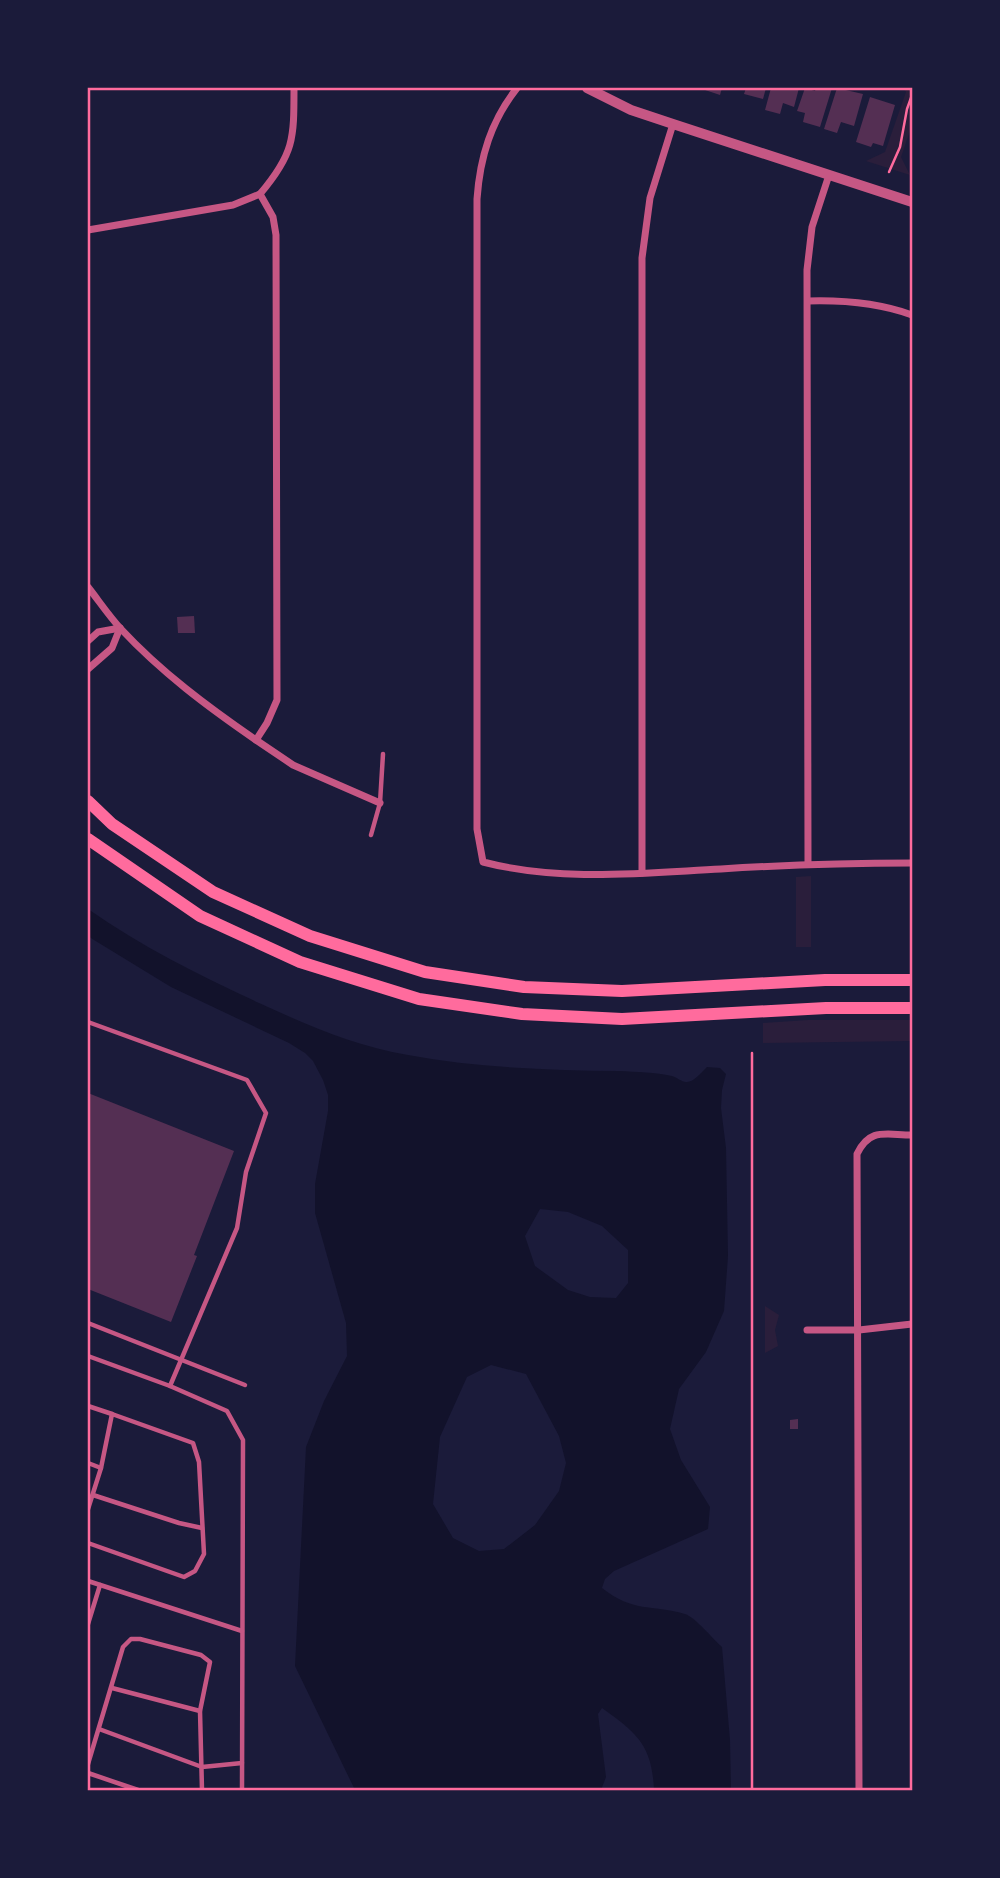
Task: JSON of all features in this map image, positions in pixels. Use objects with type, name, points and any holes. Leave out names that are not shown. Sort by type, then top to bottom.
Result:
[{"type":"main road","points":[[88,801],[112,824],[213,892],[310,936],[425,972],[524,987],[622,991],[825,980],[912,980]]},
{"type":"main road","points":[[88,839],[200,916],[300,962],[419,999],[522,1014],[622,1019],[826,1008],[912,1008]]},
{"type":"street","points":[[88,230],[233,205],[260,194],[277,174],[289,153],[295,121],[294,88]]},
{"type":"street","points":[[517,88],[494,123],[482,156],[477,199],[477,829],[483,862],[511,869],[563,874],[642,873],[808,864],[912,863]]},
{"type":"street","points":[[587,88],[631,110],[912,202]]},
{"type":"street","points":[[642,873],[642,258],[650,198],[673,124]]},
{"type":"street","points":[[808,864],[808,249],[829,175]]},
{"type":"street","points":[[256,740],[277,700],[276,234],[272,217],[260,194]]},
{"type":"street","points":[[808,301],[891,307],[912,315]]},
{"type":"street","points":[[88,587],[120,628],[158,666],[192,694],[293,765],[380,803]]},
{"type":"street","points":[[88,641],[98,632],[120,628]]},
{"type":"street","points":[[88,669],[112,648],[120,628]]},
{"type":"street","points":[[859,1790],[857,1154],[863,1140],[872,1135],[912,1135]]},
{"type":"street","points":[[807,1330],[859,1330],[912,1324]]},
{"type":"lane","points":[[372,835],[380,803],[383,754]]},
{"type":"lane","points":[[88,1022],[247,1080],[266,1112],[246,1172],[237,1228],[170,1386]]},
{"type":"lane","points":[[88,1323],[245,1385]]},
{"type":"lane","points":[[88,1356],[170,1386],[227,1411],[243,1440],[242,1790]]},
{"type":"lane","points":[[88,1406],[193,1443],[199,1462],[204,1554],[195,1572],[184,1577],[88,1543]]},
{"type":"lane","points":[[88,1509],[101,1468],[112,1415]]},
{"type":"lane","points":[[88,1464],[101,1468]]},
{"type":"lane","points":[[93,1495],[202,1528]]},
{"type":"lane","points":[[88,1581],[242,1631]]},
{"type":"lane","points":[[88,1624],[100,1585]]},
{"type":"lane","points":[[88,1764],[123,1647],[131,1639],[140,1639],[201,1655],[210,1662],[200,1711],[202,1790]]},
{"type":"lane","points":[[112,1688],[200,1711]]},
{"type":"lane","points":[[99,1729],[202,1767],[242,1763]]},
{"type":"lane","points":[[88,1773],[138,1790]]},
{"type":"path","points":[[889,172],[900,147],[912,95]]},
{"type":"path","points":[[752,1053],[752,1790]]},
{"type":"shaded area","points":[[903,88],[912,88],[912,125],[901,157],[910,175],[866,161],[885,152],[906,92]]},
{"type":"shaded area","points":[[811,876],[811,947],[796,947],[796,877]]},
{"type":"shaded area","points":[[88,909],[150,948],[237,992],[332,1034],[388,1051],[487,1066],[653,1073],[672,1076],[686,1082],[694,1079],[707,1067],[720,1068],[726,1074],[721,1108],[726,1148],[728,1256],[724,1311],[706,1352],[679,1389],[670,1429],[681,1460],[710,1507],[708,1529],[614,1571],[605,1579],[602,1588],[633,1605],[685,1614],[722,1647],[730,1740],[731,1790],[654,1790],[646,1751],[625,1725],[602,1708],[598,1714],[606,1777],[601,1790],[355,1790],[295,1666],[306,1447],[324,1401],[347,1356],[346,1323],[315,1213],[315,1184],[328,1111],[328,1095],[313,1061],[305,1053],[171,987],[88,936]],"holes":[[[540,1209],[568,1212],[602,1226],[628,1250],[628,1283],[616,1298],[590,1297],[568,1290],[535,1266],[525,1236]],[[491,1365],[526,1374],[559,1436],[566,1463],[559,1491],[535,1525],[504,1549],[479,1551],[453,1538],[433,1504],[440,1437],[467,1377]]]},
{"type":"shaded area","points":[[912,1020],[912,1041],[763,1043],[763,1023]]},
{"type":"shaded area","points":[[765,1306],[779,1315],[775,1330],[778,1346],[765,1353]]},
{"type":"building","points":[[705,88],[722,88],[720,95]]},
{"type":"building","points":[[746,88],[766,88],[763,99],[744,94]]},
{"type":"building","points":[[771,88],[799,88],[794,107],[783,103],[780,114],[765,110]]},
{"type":"building","points":[[805,88],[815,91],[816,88],[832,88],[820,127],[803,122],[805,113],[797,111]]},
{"type":"building","points":[[837,88],[863,94],[854,126],[841,122],[837,133],[824,129]]},
{"type":"building","points":[[870,97],[895,105],[883,146],[873,143],[871,147],[856,142]]},
{"type":"building","points":[[194,616],[195,633],[178,633],[177,617]]},
{"type":"building","points":[[88,1093],[234,1151],[171,1322],[88,1289]]},
{"type":"building","points":[[798,1419],[798,1429],[790,1429],[790,1420]]}]
